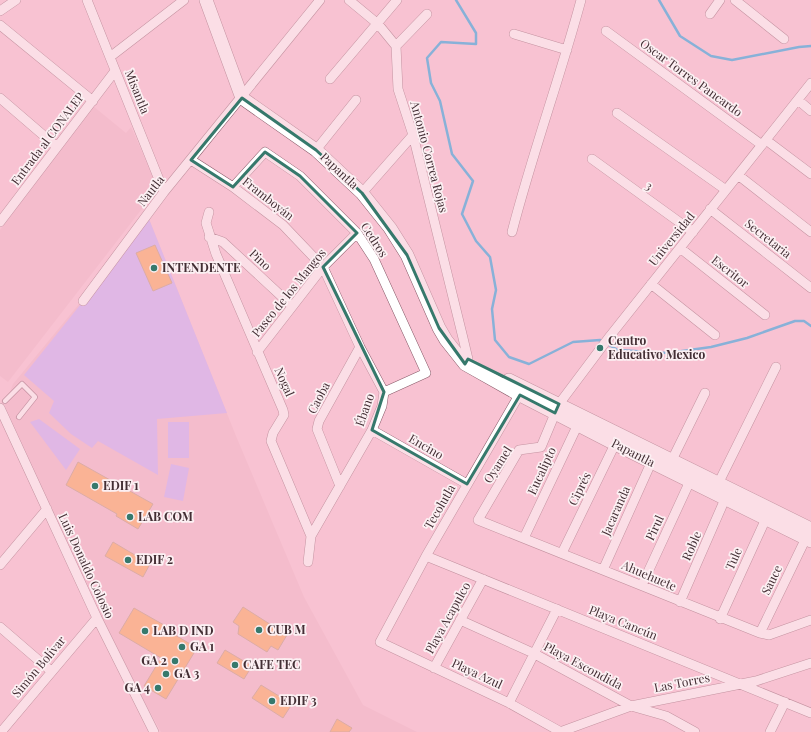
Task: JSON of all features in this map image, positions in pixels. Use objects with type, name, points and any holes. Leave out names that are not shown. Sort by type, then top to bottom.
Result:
[{"type":"street","points":[[0,11],[16,0]]},
{"type":"street","name":"Misantla","points":[[87,0],[164,192]]},
{"type":"street","points":[[110,57],[184,0]]},
{"type":"street","points":[[206,0],[242,98]]},
{"type":"street","name":"Nautla","points":[[83,301],[164,192],[242,98],[320,0]]},
{"type":"street","points":[[349,0],[378,24],[396,46],[428,14]]},
{"type":"street","points":[[330,79],[397,0]]},
{"type":"street","points":[[512,232],[526,180],[561,70],[581,0]]},
{"type":"street","points":[[710,14],[720,0]]},
{"type":"street","points":[[735,0],[784,40]]},
{"type":"street","points":[[0,25],[93,101]]},
{"type":"street","name":"Oscar Torres Pancardo","points":[[606,31],[764,143],[811,174]]},
{"type":"street","points":[[514,34],[567,50]]},
{"type":"street","name":"Antonio Correa Rojas","points":[[396,46],[398,89],[413,135],[463,338],[465,360]]},
{"type":"street","name":"Entrada al CONALEP","points":[[0,222],[115,71]]},
{"type":"street","name":"Universidad","points":[[558,409],[599,350],[811,83]]},
{"type":"street","points":[[0,98],[57,148]]},
{"type":"street","name":"Papantla","points":[[242,98],[316,150],[362,193],[390,228],[407,255],[428,307],[446,340],[465,360],[617,440],[652,463],[725,499],[768,514]]},
{"type":"street","points":[[316,150],[356,100]]},
{"type":"street","points":[[798,100],[811,111]]},
{"type":"street","points":[[617,113],[726,190]]},
{"type":"street","points":[[362,193],[413,135]]},
{"type":"street","name":"Cedros","points":[[233,187],[265,152],[300,176],[357,233],[374,259],[426,373],[384,392]]},
{"type":"street","name":"Framboyán","points":[[190,160],[233,187],[283,225],[323,266]]},
{"type":"street","name":"3","points":[[592,160],[693,232]]},
{"type":"street","points":[[738,175],[811,232]]},
{"type":"street","name":"Secretaria","points":[[710,209],[811,288]]},
{"type":"street","name":"Nogal","points":[[209,212],[206,223],[209,237],[284,415],[273,433],[271,442],[311,536],[308,562]]},
{"type":"street","name":"Paseo de los Mangos","points":[[257,352],[323,266],[357,233]]},
{"type":"street","name":"Pino","points":[[209,237],[222,242],[292,306]]},
{"type":"street","name":"Escritor","points":[[680,248],[765,315]]},
{"type":"street","name":"Ébano","points":[[311,536],[372,430],[382,406],[384,392],[360,347],[323,266]]},
{"type":"street","points":[[651,284],[715,335]]},
{"type":"street","points":[[446,340],[457,342],[463,338]]},
{"type":"street","name":"Caoba","points":[[340,486],[317,429],[319,421],[360,347]]},
{"type":"street","points":[[718,484],[776,367]]},
{"type":"street","name":"Tecolutla","points":[[380,642],[426,556],[522,391]]},
{"type":"street","points":[[672,460],[705,393]]},
{"type":"street","name":"Luis Donaldo Colosio","points":[[2,405],[47,509],[97,618],[154,732]]},
{"type":"street","name":"Oyamel","points":[[478,520],[519,450],[541,447],[558,409]]},
{"type":"street","name":"Eucalipto","points":[[524,538],[580,420]]},
{"type":"street","name":"Encino","points":[[372,430],[467,484]]},
{"type":"street","name":"Papantla","points":[[617,440],[672,460],[718,484],[768,514],[809,536]]},
{"type":"street","name":"Ciprés","points":[[562,553],[617,440]]},
{"type":"street","name":"Jacaranda","points":[[603,570],[652,463]]},
{"type":"street","name":"Pirul","points":[[642,585],[690,481]]},
{"type":"street","name":"Roble","points":[[680,602],[725,499]]},
{"type":"street","points":[[0,565],[47,509]]},
{"type":"street","name":"Tule","points":[[720,619],[768,514]]},
{"type":"street","name":"Ahuehuete","points":[[478,520],[642,585],[720,619],[760,633],[769,635],[810,618]]},
{"type":"street","name":"Sauce","points":[[760,633],[809,536]]},
{"type":"street","name":"Playa Cancún","points":[[426,556],[811,713]]},
{"type":"street","name":"Playa Acapulco","points":[[434,668],[483,579]]},
{"type":"street","points":[[508,703],[557,609]]},
{"type":"street","name":"Simón Bolívar","points":[[1,732],[97,618]]},
{"type":"street","name":"Playa Escondida","points":[[460,620],[533,653],[631,706],[666,716],[695,732]]},
{"type":"street","points":[[0,627],[51,671]]},
{"type":"street","name":"Playa Azul","points":[[380,642],[508,703],[560,732]]},
{"type":"street","name":"Las Torres","points":[[560,732],[631,706],[741,684],[811,663]]},
{"type":"street","points":[[770,732],[785,702]]},
{"type":"lane","points":[[2,405],[22,384],[35,397],[19,417]]},
{"type":"highlighted area","points":[[242,98],[316,150],[362,193],[407,255],[439,328],[465,364],[468,359],[559,404],[555,413],[520,395],[467,484],[372,430],[384,392],[323,267],[357,233],[300,176],[265,152],[233,187],[191,160]]},
{"type":"shaded area","points":[[93,106],[126,133],[131,127],[158,188],[8,382],[0,376],[0,230]]},
{"type":"shaded area","points":[[149,219],[236,436],[304,597],[363,705],[417,732],[161,732],[97,615],[4,408],[13,384]]},
{"type":"shaded area","points":[[149,219],[227,413],[157,419],[158,475],[98,441],[92,448],[71,434],[49,413],[54,401],[24,375]]},
{"type":"shaded area","points":[[39,419],[80,449],[66,470],[30,422]]},
{"type":"shaded area","points":[[168,422],[189,422],[189,458],[168,458]]},
{"type":"shaded area","points":[[171,464],[189,468],[183,501],[164,497]]},
{"type":"building","name":"INTENDENTE","points":[[155,245],[172,283],[153,291],[136,253]]},
{"type":"building","points":[[78,462],[153,504],[138,529],[116,516],[117,514],[66,485]]},
{"type":"building","name":"EDIF 2","points":[[113,542],[150,564],[143,577],[105,556]]},
{"type":"building","name":"CUB M","points":[[243,607],[287,635],[278,650],[271,646],[267,652],[238,634],[239,626],[233,622]]},
{"type":"building","points":[[134,608],[171,629],[170,632],[197,648],[166,699],[144,686],[161,658],[119,633]]},
{"type":"building","name":"CAFE TEC","points":[[225,650],[252,666],[244,679],[217,663]]},
{"type":"building","name":"EDIF 3","points":[[261,685],[292,704],[283,718],[252,698]]},
{"type":"building","points":[[337,719],[352,728],[349,732],[330,732]]},
{"type":"waterway","points":[[456,0],[476,33],[476,44],[441,42],[427,58],[431,83],[440,101],[452,154],[473,181],[462,214],[476,241],[490,257],[496,290],[492,309],[495,340],[509,357],[529,364],[573,342],[603,341]]},
{"type":"waterway","points":[[659,0],[680,36],[711,56],[732,60],[811,46]]},
{"type":"waterway","points":[[607,344],[618,350],[668,353],[711,347],[747,338],[795,321],[804,321],[811,326]]},
{"type":"place","name":"INTENDENTE","points":[[154,268]]},
{"type":"place","name":"Centro Educativo Mexico","points":[[600,348]]},
{"type":"place","name":"EDIF 1","points":[[95,486]]},
{"type":"place","name":"LAB COM","points":[[130,517]]},
{"type":"place","name":"EDIF 2","points":[[128,560]]},
{"type":"place","name":"CUB M","points":[[259,630]]},
{"type":"place","name":"LAB D IND","points":[[145,631]]},
{"type":"place","name":"GA 1","points":[[182,647]]},
{"type":"place","name":"GA 2","points":[[175,661]]},
{"type":"place","name":"CAFE TEC","points":[[235,665]]},
{"type":"place","name":"GA 3","points":[[166,674]]},
{"type":"place","name":"GA 4","points":[[158,688]]},
{"type":"place","name":"EDIF 3","points":[[272,701]]}]
